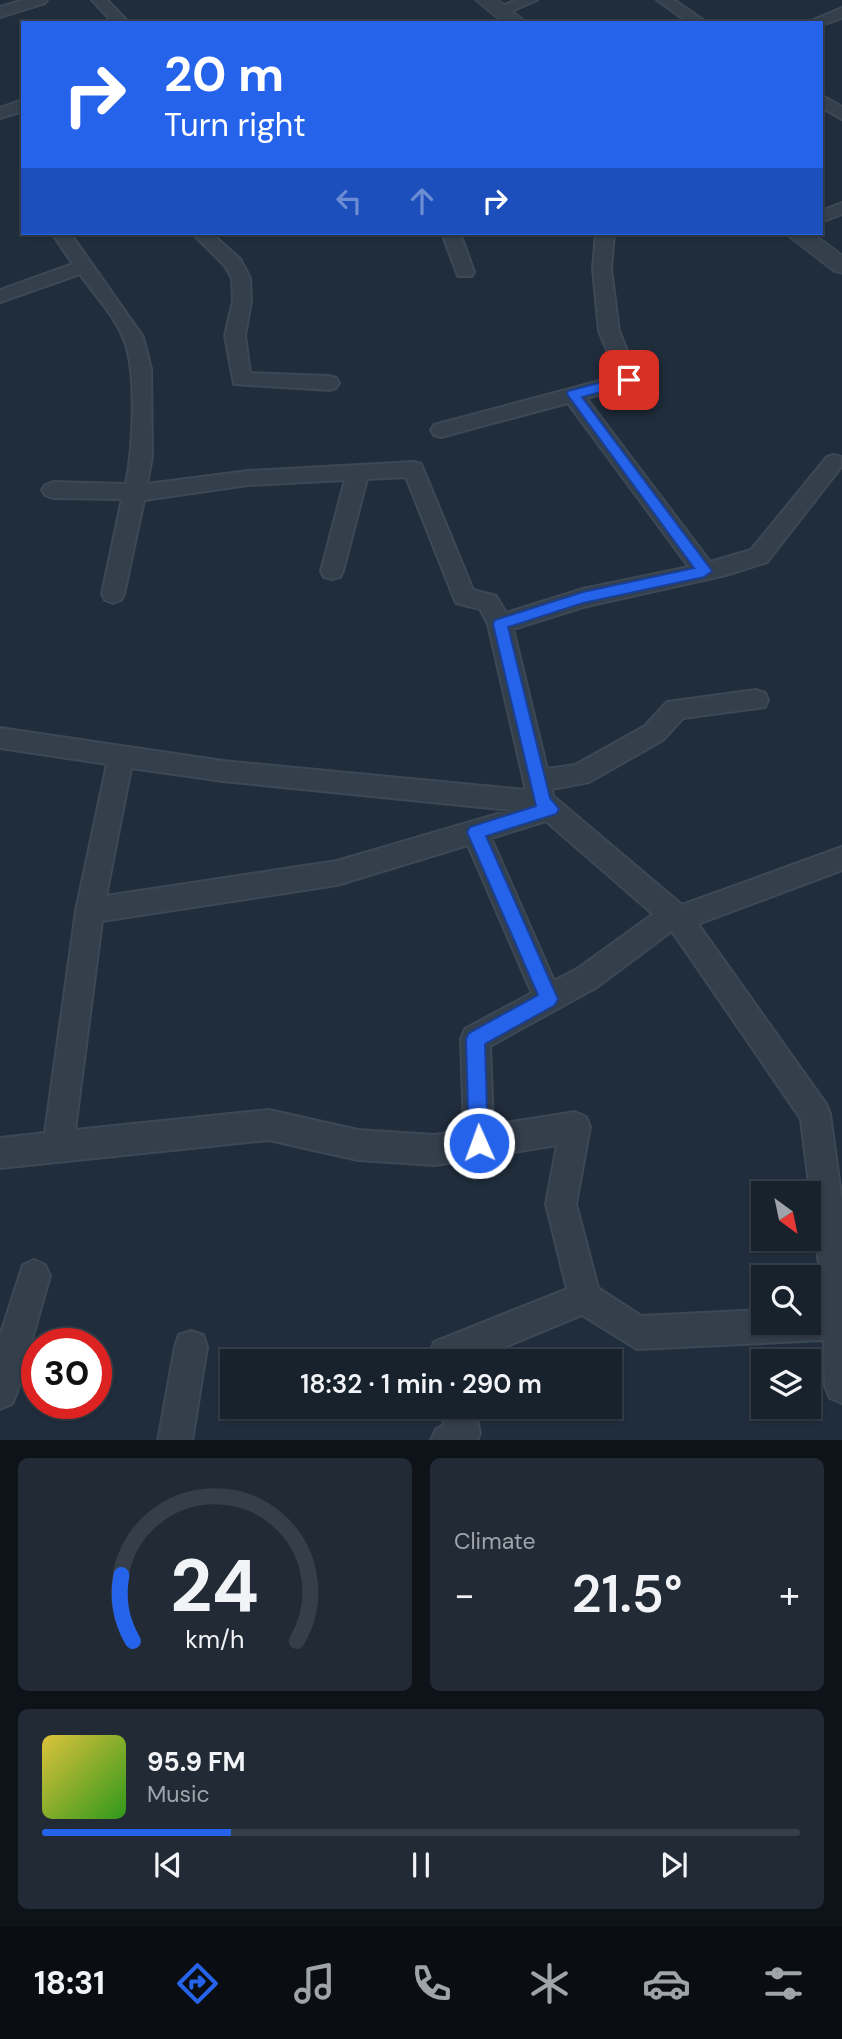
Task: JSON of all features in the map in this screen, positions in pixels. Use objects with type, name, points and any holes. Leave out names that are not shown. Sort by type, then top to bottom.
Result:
[{"type":"street","points":[[0,12],[40,0]]},
{"type":"street","points":[[99,0],[120,21]]},
{"type":"street","points":[[493,5],[530,0]]},
{"type":"street","points":[[664,0],[697,21]]},
{"type":"street","points":[[493,5],[514,21]]},
{"type":"street","points":[[819,21],[842,13]]},
{"type":"street","points":[[824,96],[842,114]]},
{"type":"street","points":[[0,113],[21,106]]},
{"type":"street","points":[[823,216],[842,208]]},
{"type":"street","points":[[62,235],[133,337],[141,369],[142,457],[137,492],[113,594]]},
{"type":"street","points":[[203,235],[233,263],[242,278],[242,301],[235,336],[241,379],[329,383]]},
{"type":"street","points":[[452,235],[465,272]]},
{"type":"street","points":[[441,430],[629,380],[609,331],[602,269],[605,235]]},
{"type":"street","points":[[800,235],[842,266]]},
{"type":"street","points":[[0,296],[85,266]]},
{"type":"street","points":[[573,394],[704,571]]},
{"type":"street","points":[[500,624],[583,597],[704,571],[759,556],[834,462]]},
{"type":"street","points":[[53,490],[137,492],[248,478],[414,469],[464,597],[488,602],[500,624],[543,797],[676,917],[815,1114],[840,1306],[842,1386]]},
{"type":"street","points":[[332,570],[358,472]]},
{"type":"street","points":[[90,912],[337,873],[475,832],[543,797],[654,733],[676,709],[756,700]]},
{"type":"street","points":[[0,738],[223,771],[543,797]]},
{"type":"street","points":[[58,1146],[90,912],[121,756]]},
{"type":"street","points":[[475,832],[548,999]]},
{"type":"street","points":[[479,1143],[475,1039],[587,978],[676,917],[842,858]]},
{"type":"street","points":[[0,1153],[269,1125],[358,1145],[435,1150],[575,1127],[561,1204],[585,1298],[637,1333],[840,1306]]},
{"type":"street","points":[[0,1392],[34,1276]]},
{"type":"street","points":[[458,1349],[585,1298]]},
{"type":"street","points":[[175,1440],[191,1347]]},
{"type":"street","points":[[448,1440],[463,1433],[460,1419]]},
{"type":"route","points":[[479,1143],[475,1039],[548,999],[475,832],[550,809],[542,802],[500,624],[583,597],[704,571],[573,394],[629,380]]}]
